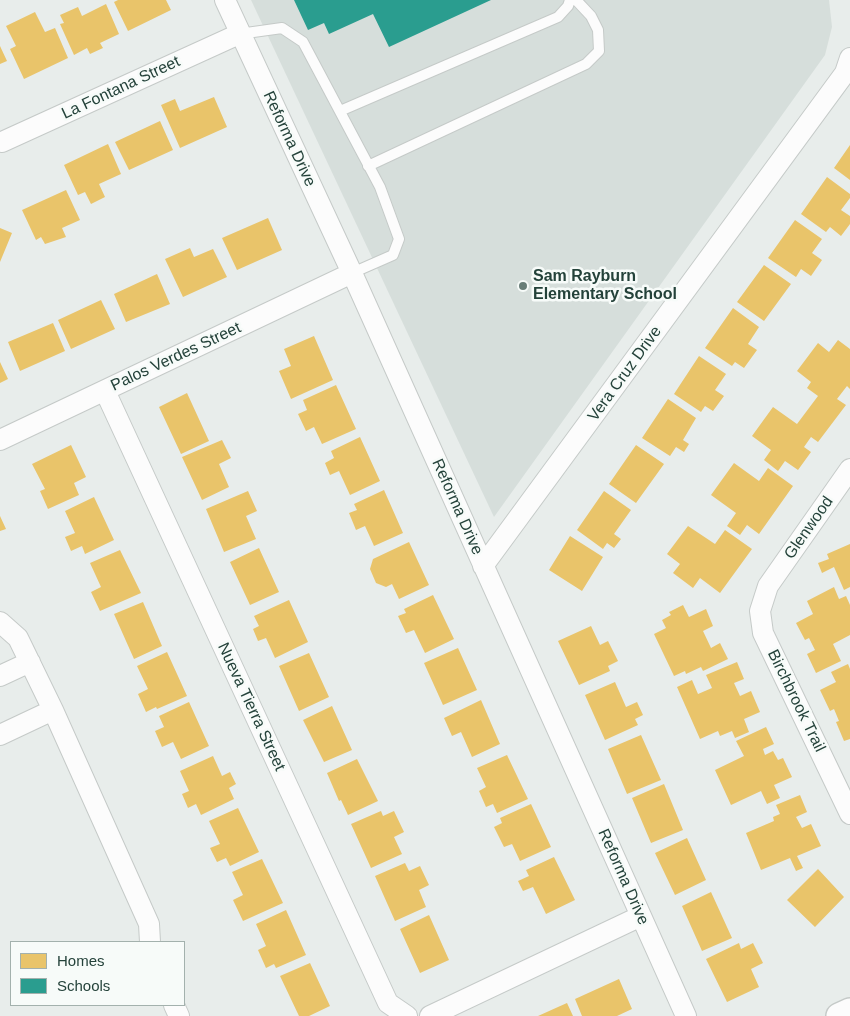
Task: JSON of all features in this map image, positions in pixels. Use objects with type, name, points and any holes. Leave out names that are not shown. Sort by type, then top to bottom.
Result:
[{"type":"street","name":"Reforma Drive","points":[[224,0],[352,273],[686,1016]]},
{"type":"street","name":"La Fontana Street","points":[[2,142],[239,34]]},
{"type":"street","name":"Vera Cruz Drive","points":[[484,566],[845,73],[850,58]]},
{"type":"street","name":"Palos Verdes Street","points":[[0,440],[352,273]]},
{"type":"street","name":"Nueva Tierra Street","points":[[105,391],[388,1002],[407,1016]]},
{"type":"street","name":"Glenwood","points":[[768,586],[850,469]]},
{"type":"street","name":"Birchbrook Trail","points":[[768,586],[760,611],[763,633],[850,814]]},
{"type":"street","points":[[0,622],[18,638],[53,710],[149,924],[150,941]]},
{"type":"street","points":[[0,676],[30,662]]},
{"type":"street","points":[[0,734],[53,710]]},
{"type":"street","points":[[430,1016],[641,916]]},
{"type":"street","points":[[839,1016],[850,1011]]},
{"type":"lane","points":[[340,112],[558,17],[568,6],[570,0]]},
{"type":"lane","points":[[368,166],[586,64],[599,51],[598,30],[591,16],[576,0]]},
{"type":"lane","points":[[239,34],[282,28],[303,42],[380,187],[400,239],[393,256],[352,273]]},
{"type":"shaded area","name":"Sam Rayburn Elementary School","points":[[251,0],[829,0],[832,27],[825,55],[494,517]]},
{"type":"building: Homes","points":[[118,0],[166,0],[171,10],[128,31],[114,2]]},
{"type":"building: Homes","points":[[106,4],[119,34],[100,43],[103,48],[90,54],[87,48],[74,55],[60,24],[64,23],[60,15],[78,7],[82,16]]},
{"type":"building: Homes","points":[[35,12],[45,32],[55,28],[68,58],[24,79],[10,49],[16,46],[6,26]]},
{"type":"building: Homes","points":[[0,46],[7,61],[0,64]]},
{"type":"building: Homes","points":[[214,97],[227,127],[180,148],[161,105],[175,99],[180,111]]},
{"type":"building: Homes","points":[[160,121],[173,150],[129,170],[115,142]]},
{"type":"building: Homes","points":[[108,144],[121,174],[99,184],[105,197],[91,204],[85,192],[78,195],[64,165]]},
{"type":"building: Homes","points":[[850,145],[850,180],[834,168]]},
{"type":"building: Homes","points":[[827,177],[850,194],[850,198],[841,210],[850,216],[850,224],[841,236],[830,227],[826,232],[801,214]]},
{"type":"building: Homes","points":[[66,190],[80,220],[62,228],[66,237],[45,244],[41,237],[36,240],[22,210]]},
{"type":"building: Homes","points":[[268,218],[282,250],[237,270],[222,238]]},
{"type":"building: Homes","points":[[795,220],[822,239],[812,253],[822,260],[811,276],[801,269],[796,277],[768,258]]},
{"type":"building: Homes","points":[[0,228],[12,233],[0,262]]},
{"type":"building: Homes","points":[[190,248],[194,257],[213,249],[227,277],[183,297],[165,259]]},
{"type":"building: Homes","points":[[764,265],[791,284],[764,321],[737,302]]},
{"type":"building: Homes","points":[[157,274],[170,304],[126,322],[114,294]]},
{"type":"building: Homes","points":[[101,300],[115,329],[71,349],[58,320]]},
{"type":"building: Homes","points":[[733,308],[759,327],[748,344],[757,350],[744,368],[735,362],[732,366],[705,348]]},
{"type":"building: Homes","points":[[53,323],[65,351],[20,371],[8,342]]},
{"type":"building: Homes","points":[[314,336],[333,380],[291,399],[279,371],[291,366],[284,349]]},
{"type":"building: Homes","points":[[838,340],[850,349],[850,389],[847,386],[837,399],[846,405],[818,442],[811,437],[804,447],[811,452],[798,470],[785,461],[778,471],[764,460],[771,450],[752,436],[773,407],[797,424],[818,396],[807,388],[811,382],[797,371],[818,343],[829,352]]},
{"type":"building: Homes","points":[[699,356],[726,374],[715,390],[724,396],[713,411],[705,406],[701,412],[674,394]]},
{"type":"building: Homes","points":[[0,362],[8,379],[0,383]]},
{"type":"building: Homes","points":[[336,385],[356,429],[322,444],[314,427],[306,431],[298,414],[307,410],[303,400]]},
{"type":"building: Homes","points":[[187,393],[209,441],[181,454],[159,407]]},
{"type":"building: Homes","points":[[668,399],[696,418],[683,440],[689,444],[684,452],[676,447],[670,456],[642,438]]},
{"type":"building: Homes","points":[[360,437],[380,481],[350,495],[339,471],[330,475],[325,463],[334,458],[331,451]]},
{"type":"building: Homes","points":[[222,440],[231,458],[219,464],[229,487],[202,500],[182,457]]},
{"type":"building: Homes","points":[[71,445],[86,477],[74,483],[79,495],[48,509],[40,491],[45,489],[32,464]]},
{"type":"building: Homes","points":[[636,445],[664,464],[636,503],[609,484]]},
{"type":"building: Homes","points":[[734,463],[759,481],[768,468],[793,486],[759,534],[747,525],[740,535],[727,526],[736,513],[711,495]]},
{"type":"building: Homes","points":[[384,490],[403,533],[374,546],[365,526],[356,530],[349,513],[357,510],[354,504]]},
{"type":"building: Homes","points":[[248,491],[257,511],[246,516],[256,539],[224,552],[206,509]]},
{"type":"building: Homes","points":[[604,491],[631,510],[614,534],[621,539],[614,548],[607,543],[603,549],[577,530]]},
{"type":"building: Homes","points":[[94,497],[114,540],[85,554],[82,546],[71,551],[65,537],[75,533],[65,511]]},
{"type":"building: Homes","points":[[0,516],[6,529],[0,531]]},
{"type":"building: Homes","points":[[688,526],[715,544],[725,530],[752,549],[720,593],[700,578],[693,588],[673,573],[680,564],[667,554]]},
{"type":"building: Homes","points":[[570,536],[603,557],[582,591],[549,570]]},
{"type":"building: Homes","points":[[409,542],[429,585],[399,599],[392,584],[386,587],[376,583],[370,569],[373,559]]},
{"type":"building: Homes","points":[[850,544],[850,587],[844,590],[834,567],[822,573],[818,563],[829,559],[827,554]]},
{"type":"building: Homes","points":[[259,548],[279,592],[250,605],[230,562]]},
{"type":"building: Homes","points":[[120,550],[141,593],[100,611],[91,592],[101,587],[90,563]]},
{"type":"building: Homes","points":[[834,587],[839,599],[846,596],[850,605],[850,635],[833,644],[841,661],[816,673],[807,654],[815,650],[809,638],[805,640],[796,623],[813,614],[807,601]]},
{"type":"building: Homes","points":[[433,595],[454,639],[425,653],[414,630],[406,633],[398,616],[406,613],[404,609]]},
{"type":"building: Homes","points":[[289,600],[308,642],[275,658],[266,638],[258,641],[253,629],[259,626],[254,616]]},
{"type":"building: Homes","points":[[143,602],[162,646],[134,659],[114,614]]},
{"type":"building: Homes","points":[[683,605],[689,617],[706,609],[713,626],[703,631],[711,648],[720,643],[728,659],[703,671],[701,667],[686,674],[685,671],[674,676],[654,634],[666,628],[662,620],[671,615],[669,612]]},
{"type":"building: Homes","points":[[591,626],[600,645],[608,641],[618,661],[608,666],[610,671],[579,685],[558,641]]},
{"type":"building: Homes","points":[[458,648],[477,690],[443,705],[424,663]]},
{"type":"building: Homes","points":[[167,652],[187,696],[146,712],[138,694],[148,689],[137,666]]},
{"type":"building: Homes","points":[[309,653],[329,697],[299,711],[279,666]]},
{"type":"building: Homes","points":[[737,662],[744,679],[734,683],[740,696],[751,691],[760,712],[744,719],[749,732],[735,738],[732,731],[720,736],[718,731],[700,739],[677,687],[692,680],[698,694],[712,688],[706,675]]},
{"type":"building: Homes","points":[[848,664],[850,669],[850,739],[844,741],[836,722],[839,721],[834,709],[830,711],[820,690],[836,682],[831,672]]},
{"type":"building: Homes","points":[[615,682],[626,707],[637,702],[643,715],[635,719],[638,725],[605,740],[585,695]]},
{"type":"building: Homes","points":[[481,700],[500,744],[472,757],[461,732],[452,736],[444,718]]},
{"type":"building: Homes","points":[[189,702],[209,746],[181,759],[173,742],[162,747],[155,731],[164,727],[159,716]]},
{"type":"building: Homes","points":[[332,706],[352,750],[324,762],[303,720]]},
{"type":"building: Homes","points":[[766,727],[774,744],[763,749],[765,755],[773,751],[778,760],[783,758],[792,777],[774,785],[780,798],[767,804],[761,791],[731,805],[715,770],[744,756],[736,741]]},
{"type":"building: Homes","points":[[641,735],[661,780],[627,794],[608,749]]},
{"type":"building: Homes","points":[[507,755],[528,799],[497,813],[493,804],[486,807],[479,791],[486,787],[477,768]]},
{"type":"building: Homes","points":[[213,756],[222,776],[230,772],[236,784],[229,788],[234,799],[201,815],[196,804],[188,808],[182,794],[189,791],[180,771]]},
{"type":"building: Homes","points":[[357,759],[378,801],[348,815],[341,800],[339,801],[327,773]]},
{"type":"building: Homes","points":[[664,784],[683,830],[651,843],[632,798]]},
{"type":"building: Homes","points":[[800,795],[807,812],[796,817],[802,828],[811,824],[821,846],[797,856],[803,868],[796,871],[790,858],[761,870],[746,833],[774,821],[773,817],[780,814],[776,805]]},
{"type":"building: Homes","points":[[531,804],[551,847],[520,861],[512,844],[504,847],[494,827],[502,823],[500,818]]},
{"type":"building: Homes","points":[[238,808],[259,852],[230,866],[226,858],[217,862],[210,848],[220,844],[209,821]]},
{"type":"building: Homes","points":[[381,811],[383,816],[394,811],[404,832],[394,837],[402,854],[371,868],[351,824]]},
{"type":"building: Homes","points":[[687,838],[706,880],[675,895],[655,853]]},
{"type":"building: Homes","points":[[554,857],[575,900],[546,914],[533,887],[523,891],[518,881],[529,876],[526,870]]},
{"type":"building: Homes","points":[[262,859],[283,903],[243,921],[233,900],[243,895],[232,872]]},
{"type":"building: Homes","points":[[405,863],[409,871],[420,866],[429,885],[419,890],[426,907],[395,921],[375,876]]},
{"type":"building: Homes","points":[[818,869],[844,897],[815,927],[787,900]]},
{"type":"building: Homes","points":[[711,892],[732,938],[702,951],[682,906]]},
{"type":"building: Homes","points":[[286,910],[306,955],[276,968],[274,964],[266,968],[258,950],[266,946],[256,924]]},
{"type":"building: Homes","points":[[429,915],[449,960],[420,973],[400,929]]},
{"type":"building: Homes","points":[[739,943],[741,949],[753,943],[763,963],[751,969],[759,987],[727,1002],[706,959]]},
{"type":"building: Homes","points":[[310,963],[330,1006],[309,1016],[299,1016],[280,976]]},
{"type":"building: Homes","points":[[619,979],[632,1009],[617,1016],[582,1016],[575,999]]},
{"type":"building: Homes","points":[[567,1003],[573,1016],[538,1016],[558,1007]]},
{"type":"building: Schools","points":[[294,0],[491,0],[389,47],[373,14],[329,34],[324,23],[308,30]]},
{"type":"place","name":"Sam Rayburn Elementary School","points":[[523,286]]}]
